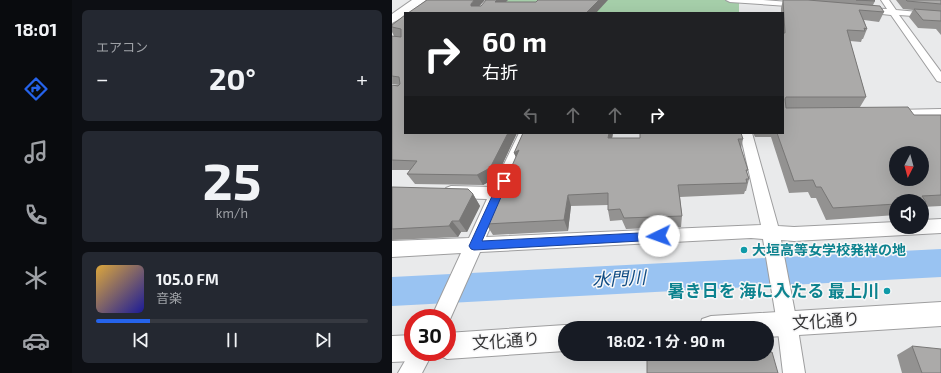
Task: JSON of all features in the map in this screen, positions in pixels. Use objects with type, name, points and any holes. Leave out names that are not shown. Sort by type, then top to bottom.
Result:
[{"type":"main road","points":[[392,9],[406,0]]},
{"type":"main road","points":[[392,19],[420,0]]},
{"type":"street","points":[[730,0],[744,3],[810,6]]},
{"type":"street","points":[[885,0],[916,46],[941,79]]},
{"type":"street","points":[[856,9],[941,16]]},
{"type":"street","points":[[886,114],[941,113]]},
{"type":"street","points":[[445,309],[525,134]]},
{"type":"street","points":[[746,134],[771,232],[794,373]]},
{"type":"street","points":[[438,192],[498,193]]},
{"type":"street","points":[[392,249],[751,231],[794,234],[941,226]]},
{"type":"street","name":"文化通り","points":[[774,324],[941,314]]},
{"type":"street","name":"文化通り","points":[[456,345],[558,338]]},
{"type":"street","points":[[392,349],[404,348]]},
{"type":"street","points":[[409,373],[416,361]]},
{"type":"green space","points":[[494,0],[739,0],[739,12],[482,12]]},
{"type":"water","name":"水門川","points":[[941,249],[941,277],[392,306],[392,277]]},
{"type":"building","points":[[427,0],[474,0],[471,6],[481,6],[486,0],[497,0],[495,2],[536,2],[538,0],[599,0],[587,12],[409,12]]},
{"type":"building","points":[[783,0],[808,0],[880,6],[884,12],[859,10],[867,29],[864,28],[865,31],[847,30],[866,97],[786,97],[786,108],[908,107],[914,115],[941,115],[941,195],[889,194],[889,204],[833,208],[821,187],[816,187],[813,180],[794,181],[777,134],[784,134],[785,33]]},
{"type":"building","points":[[906,0],[941,0],[941,4],[907,1]]},
{"type":"building","points":[[914,9],[941,11],[941,21],[923,20]]},
{"type":"building","points":[[404,16],[404,134],[507,134],[490,168],[477,175],[407,174],[417,161],[392,160],[392,85],[398,86],[400,84],[399,77],[392,76],[392,36],[401,37],[401,29],[392,27],[392,25]]},
{"type":"building","points":[[523,134],[609,134],[608,138],[640,138],[640,134],[741,134],[743,139],[738,139],[748,170],[746,170],[749,179],[746,179],[747,183],[678,185],[682,216],[624,218],[620,209],[608,210],[608,193],[568,195],[564,220],[486,224],[519,150],[514,153]]},
{"type":"building","points":[[392,187],[468,189],[473,194],[459,221],[452,221],[449,226],[392,229]]},
{"type":"building","points":[[912,346],[941,349],[941,373],[922,373]]},
{"type":"building","points":[[774,359],[778,373],[647,373],[647,361],[774,361]]},
{"type":"place","name":"大垣高等女学校発祥の地","points":[[744,250]]},
{"type":"place","name":"暑き日を 海に入たる 最上川","points":[[887,291]]},
{"type":"route","points":[[504,181],[474,246],[659,236]]}]
